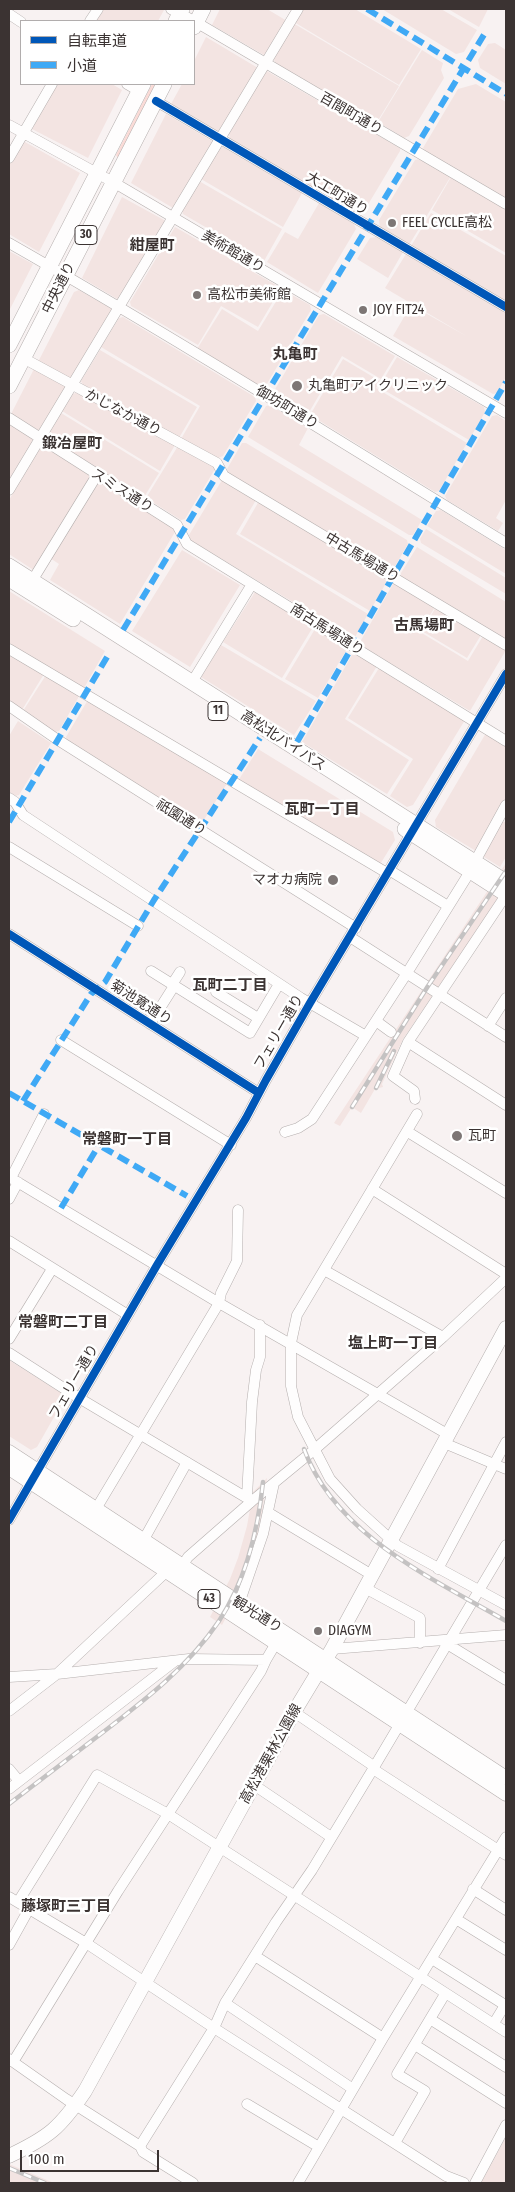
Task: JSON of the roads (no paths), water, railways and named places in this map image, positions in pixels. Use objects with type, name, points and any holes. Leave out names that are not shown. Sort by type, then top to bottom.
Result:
[{"type":"highway","points":[[195,21],[203,9]]},
{"type":"highway","name":"中央通り","points":[[9,386],[164,85]]},
{"type":"highway","name":"中央通り","points":[[9,345],[98,173],[136,86]]},
{"type":"highway","name":"高松北バイパス","points":[[9,566],[192,682],[471,866],[506,895]]},
{"type":"highway","name":"高松北バイパス","points":[[9,579],[414,829]]},
{"type":"highway","name":"高松北バイパス","points":[[471,866],[506,882]]},
{"type":"main road","name":"高松港栗林公園線","points":[[9,2156],[52,2132],[75,2105],[294,1712],[326,1660],[506,1328]]},
{"type":"main road","name":"観光通り","points":[[9,1452],[34,1477],[167,1571],[276,1643],[326,1660]]},
{"type":"main road","name":"観光通り","points":[[9,1468],[34,1477],[96,1509],[326,1660],[506,1794]]},
{"type":"main road","name":"観光通り","points":[[403,1717],[506,1778]]},
{"type":"street","points":[[91,20],[98,9]]},
{"type":"street","points":[[9,490],[298,9]]},
{"type":"street","name":"百間町通り","points":[[177,13],[189,20]]},
{"type":"street","points":[[9,14],[20,21]]},
{"type":"street","name":"百間町通り","points":[[195,24],[506,204]]},
{"type":"street","points":[[9,158],[51,85]]},
{"type":"street","name":"大工町通り","points":[[156,101],[506,308]]},
{"type":"street","name":"美術館通り","points":[[9,125],[98,173],[506,413]]},
{"type":"street","name":"御坊町通り","points":[[9,243],[66,275],[364,454],[506,543]]},
{"type":"street","name":"かじなか通り","points":[[23,358],[217,463],[220,468]]},
{"type":"street","name":"スミス通り","points":[[9,418],[177,525],[182,534]]},
{"type":"street","name":"中古馬場通り","points":[[220,468],[224,476],[506,645]]},
{"type":"street","points":[[32,581],[97,475]]},
{"type":"street","name":"南古馬場通り","points":[[182,534],[187,544],[506,741]]},
{"type":"street","points":[[192,682],[252,584]]},
{"type":"street","points":[[9,649],[448,906]]},
{"type":"street","name":"フェリー通り","points":[[9,1520],[157,1265],[230,1145],[310,1003],[506,674]]},
{"type":"street","name":"祇園通り","points":[[9,706],[58,740],[353,932],[407,973],[506,1037]]},
{"type":"street","points":[[9,798],[15,802],[24,815],[279,984],[366,1036]]},
{"type":"street","points":[[285,1132],[298,1128],[312,1119],[407,973],[471,866],[503,817],[506,805]]},
{"type":"street","points":[[9,847],[138,926]]},
{"type":"street","points":[[415,1099],[414,1091],[392,1076],[408,1042],[506,895]]},
{"type":"street","name":"菊池寛通り","points":[[9,934],[259,1093]]},
{"type":"street","points":[[151,971],[250,1033],[279,984]]},
{"type":"street","points":[[150,1024],[174,986],[173,983],[180,972]]},
{"type":"street","points":[[216,992],[258,1018]]},
{"type":"street","points":[[488,1026],[506,998]]},
{"type":"street","points":[[376,1021],[391,1032]]},
{"type":"street","points":[[60,1040],[230,1145]]},
{"type":"street","points":[[408,1042],[506,1105]]},
{"type":"street","points":[[9,1199],[12,1179],[44,1114]]},
{"type":"street","points":[[417,1114],[297,1315],[291,1343],[291,1386],[298,1417],[314,1450],[330,1479],[357,1509],[398,1546],[506,1605]]},
{"type":"street","points":[[408,1132],[506,1193]]},
{"type":"street","points":[[12,1179],[219,1303],[377,1393],[447,1439],[506,1469]]},
{"type":"street","points":[[182,1566],[188,1557],[249,1499],[274,1483],[314,1450],[443,1337],[506,1276],[372,1189]]},
{"type":"street","points":[[96,1509],[219,1303],[237,1261],[238,1210]]},
{"type":"street","points":[[9,1241],[128,1315]]},
{"type":"street","points":[[9,1339],[52,1268]]},
{"type":"street","points":[[324,1270],[443,1337]]},
{"type":"street","points":[[249,1499],[252,1402],[256,1370],[260,1357],[260,1325]]},
{"type":"street","points":[[9,1353],[79,1398],[249,1499]]},
{"type":"street","points":[[438,1569],[506,1442]]},
{"type":"street","points":[[143,1541],[188,1462]]},
{"type":"street","points":[[239,1604],[269,1513],[274,1483]]},
{"type":"street","points":[[269,1513],[372,1575]]},
{"type":"street","points":[[140,2146],[214,2028],[225,2003],[374,1768],[506,1545]]},
{"type":"street","points":[[9,1711],[57,1674],[167,1571]]},
{"type":"street","points":[[365,1588],[420,1618],[420,1642]]},
{"type":"street","points":[[326,1660],[420,1642],[506,1635]]},
{"type":"street","points":[[449,1640],[452,1647],[506,1680]]},
{"type":"street","points":[[192,2183],[143,2152],[140,2146],[75,2105],[11,2061],[261,1671],[276,1643]]},
{"type":"street","points":[[9,1677],[57,1674],[176,1660],[266,1660]]},
{"type":"street","points":[[9,1789],[176,1660]]},
{"type":"street","points":[[294,1712],[374,1768],[502,1852]]},
{"type":"street","points":[[9,1769],[19,1781]]},
{"type":"street","points":[[464,2183],[446,2176],[341,2110],[86,1943],[13,1899],[97,1775],[168,1814],[506,2032]]},
{"type":"street","points":[[254,1785],[331,1837]]},
{"type":"street","points":[[298,2183],[473,1889],[502,1852],[506,1837]]},
{"type":"street","points":[[473,1889],[506,1910]]},
{"type":"street","points":[[9,1945],[29,1909]]},
{"type":"street","points":[[456,1919],[506,1950]]},
{"type":"street","points":[[255,1956],[383,2038]]},
{"type":"street","points":[[432,1959],[505,2005],[494,2023]]},
{"type":"street","points":[[395,2143],[425,2091],[397,2074],[446,1994]]},
{"type":"street","points":[[225,2003],[353,2089]]},
{"type":"street","points":[[430,2019],[506,2067]]},
{"type":"street","points":[[415,2045],[506,2103]]},
{"type":"street","points":[[247,2104],[319,2147]]},
{"type":"street","points":[[475,2183],[506,2125]]},
{"type":"railway","points":[[352,1107],[428,986],[506,871]]},
{"type":"railway","points":[[376,1088],[394,1051]]},
{"type":"railway","points":[[304,1449],[319,1480],[339,1507],[362,1530],[418,1571],[506,1621]]},
{"type":"railway","points":[[9,1804],[150,1695],[180,1668],[207,1638],[237,1589],[254,1536],[263,1482]]},
{"type":"railway","points":[[9,2168],[45,2183]]},
{"type":"place","name":"FEEL CYCLE高松","points":[[392,223]]},
{"type":"place","name":"高松市美術館","points":[[197,295]]},
{"type":"place","name":"JOY FIT24","points":[[363,310]]},
{"type":"place","name":"丸亀町アイクリニック","points":[[297,386]]},
{"type":"place","name":"マオカ病院","points":[[333,880]]},
{"type":"place","name":"瓦町","points":[[457,1136]]},
{"type":"place","name":"DIAGYM","points":[[318,1631]]},
{"type":"district","name":"紺屋町","points":[[152,246]]},
{"type":"district","name":"丸亀町","points":[[295,355]]},
{"type":"district","name":"鍛冶屋町","points":[[72,444]]},
{"type":"district","name":"古馬場町","points":[[424,626]]},
{"type":"district","name":"瓦町一丁目","points":[[322,810]]},
{"type":"district","name":"瓦町二丁目","points":[[230,986]]},
{"type":"district","name":"常磐町一丁目","points":[[127,1140]]},
{"type":"district","name":"常磐町二丁目","points":[[63,1323]]},
{"type":"district","name":"塩上町一丁目","points":[[393,1344]]},
{"type":"district","name":"藤塚町三丁目","points":[[66,1907]]}]
